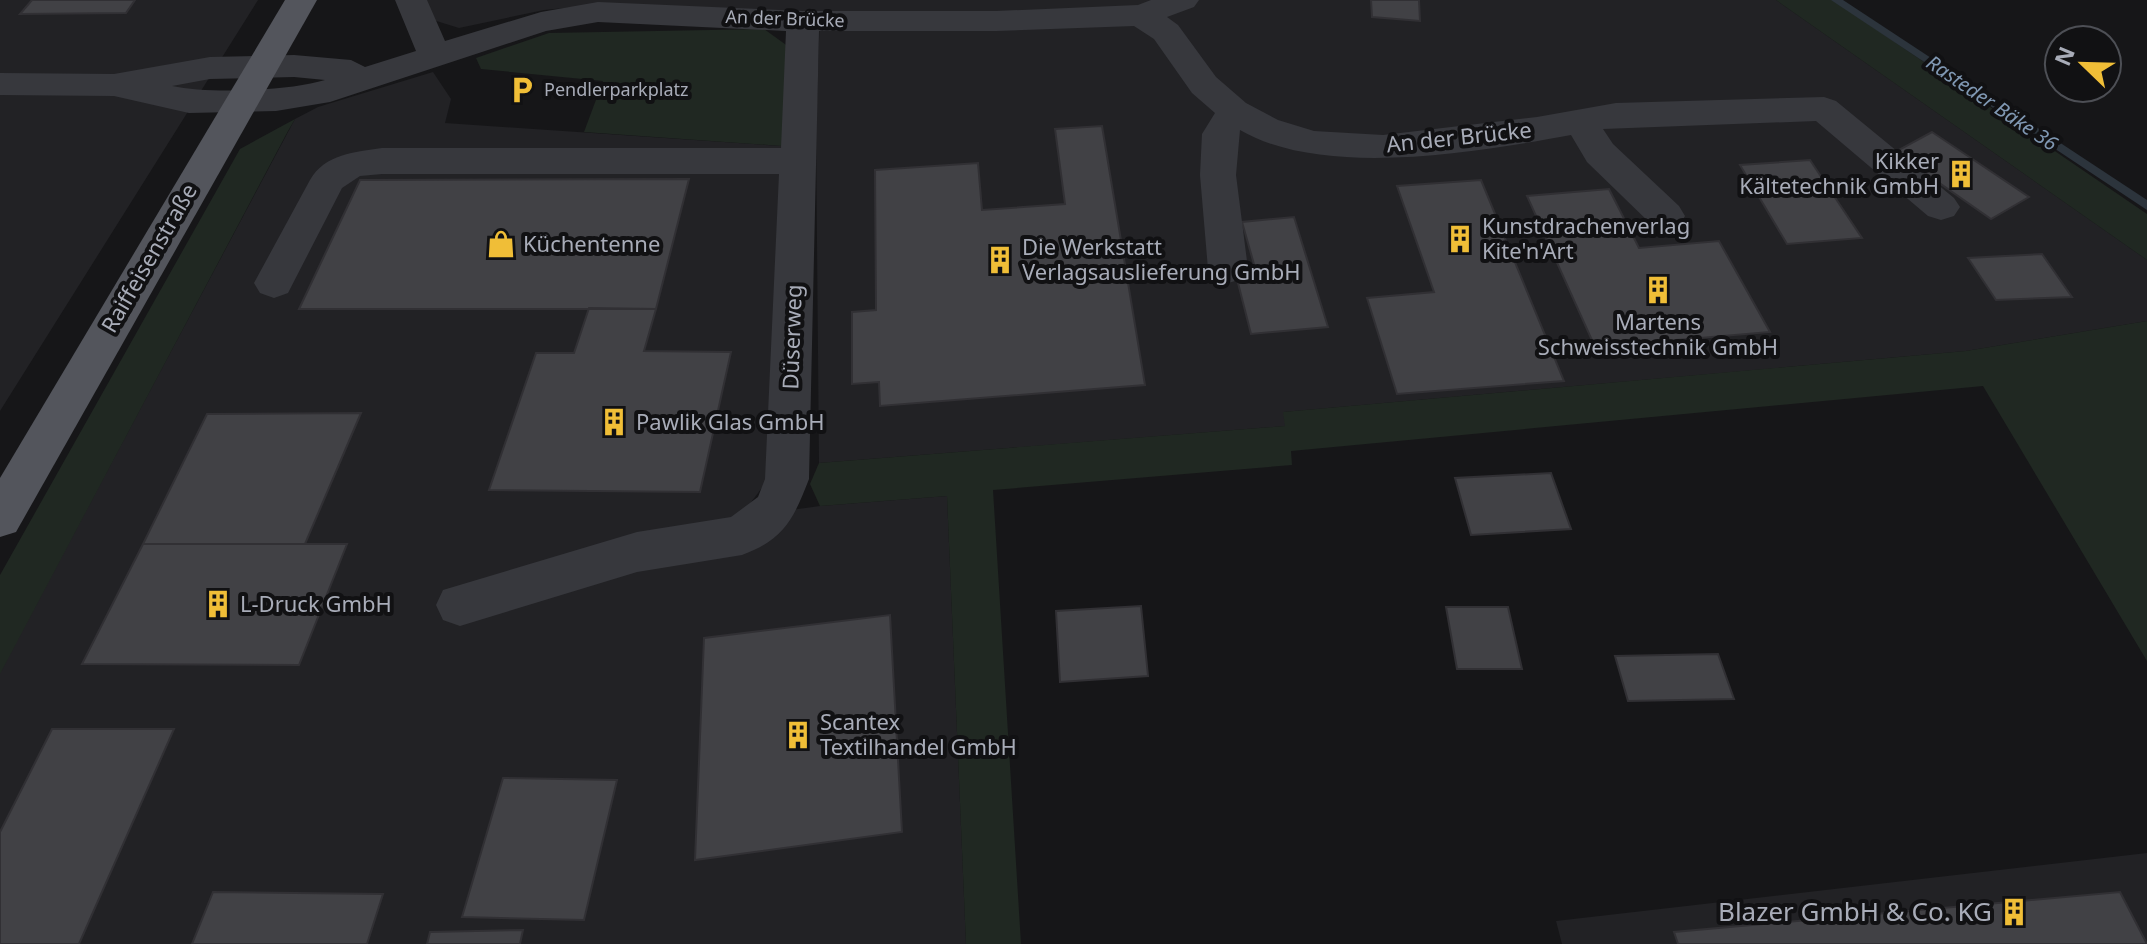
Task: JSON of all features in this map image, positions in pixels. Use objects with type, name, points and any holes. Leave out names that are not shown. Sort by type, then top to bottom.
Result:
[{"type":"main road","name":"Raiffeisenstraße","points":[[0,518],[301,0]]},
{"type":"street","points":[[411,0],[435,56]]},
{"type":"street","name":"An der Brücke","points":[[0,84],[114,85],[189,101],[250,83],[318,94],[541,22],[598,12],[803,21],[996,21],[1141,15],[1183,0]]},
{"type":"street","name":"An der Brücke","points":[[1141,15],[1166,32],[1204,85],[1234,111],[1265,129],[1314,143],[1347,147],[1411,144],[1616,115],[1824,109],[1941,207]]},
{"type":"street","name":"Düserweg","points":[[460,605],[637,552],[742,535],[775,509],[787,479],[803,21]]},
{"type":"street","points":[[1228,269],[1218,175],[1220,134],[1234,111]]},
{"type":"street","points":[[1580,121],[1600,153],[1666,216]]},
{"type":"street","points":[[274,283],[328,180],[351,165],[382,161],[799,161]]},
{"type":"shaded area","points":[[0,0],[258,0],[0,411]]},
{"type":"shaded area","points":[[423,0],[1776,0],[2147,260],[2147,321],[1966,351],[1284,412],[1286,426],[819,463],[816,132],[820,12],[606,4],[544,10],[459,28],[430,19]]},
{"type":"shaded area","points":[[1776,0],[1833,0],[2147,214],[2147,260]]},
{"type":"shaded area","points":[[764,29],[789,47],[782,146],[584,132],[603,81],[481,69],[476,58],[549,33]]},
{"type":"shaded area","points":[[433,72],[451,99],[445,123],[782,146],[770,477],[740,517],[820,506],[947,496],[966,944],[0,944],[0,672],[295,119],[318,107]]},
{"type":"shaded area","points":[[295,119],[0,674],[0,575],[240,149]]},
{"type":"shaded area","points":[[2147,321],[2147,661],[1983,386],[1291,451],[1292,465],[993,490],[1021,944],[966,944],[947,496],[820,506],[810,484],[819,463],[1285,426],[1283,412],[1966,351]]},
{"type":"shaded area","points":[[2147,853],[2147,944],[1562,944],[1556,921]]},
{"type":"building","points":[[32,0],[135,0],[126,13],[20,14]]},
{"type":"building","points":[[1371,0],[1419,0],[1420,21],[1372,17]]},
{"type":"building","name":"Die Werkstatt Verlagsauslieferung GmbH","points":[[1102,126],[1145,385],[880,406],[879,382],[852,384],[852,312],[876,310],[875,170],[978,163],[982,210],[1065,204],[1055,129]]},
{"type":"building","name":"Kikker Kältetechnik GmbH","points":[[1932,132],[2029,197],[1991,219],[1895,152]]},
{"type":"building","points":[[1810,160],[1862,238],[1787,244],[1740,165]]},
{"type":"building","name":"Küchentenne","points":[[689,179],[656,309],[299,309],[360,180]]},
{"type":"building","name":"Kunstdrachenverlag Kite'n'Art","points":[[1481,180],[1564,381],[1397,394],[1367,298],[1434,292],[1397,186]]},
{"type":"building","name":"Martens Schweisstechnik GmbH","points":[[1609,189],[1639,248],[1719,241],[1770,332],[1595,347],[1527,196]]},
{"type":"building","points":[[1294,217],[1328,327],[1251,334],[1238,283],[1259,282],[1242,222]]},
{"type":"building","points":[[2042,254],[2072,297],[1996,300],[1968,258]]},
{"type":"building","name":"Pawlik Glas GmbH","points":[[589,308],[656,309],[644,351],[731,352],[700,492],[489,490],[536,353],[574,353]]},
{"type":"building","points":[[361,413],[305,544],[143,544],[207,414]]},
{"type":"building","points":[[1551,473],[1571,529],[1471,535],[1455,478]]},
{"type":"building","name":"L-Druck GmbH","points":[[143,544],[347,544],[299,665],[82,664]]},
{"type":"building","points":[[1141,606],[1148,676],[1060,682],[1056,611]]},
{"type":"building","points":[[1446,607],[1508,607],[1522,669],[1457,669]]},
{"type":"building","name":"Scantex Textilhandel GmbH","points":[[890,615],[902,832],[695,860],[704,638]]},
{"type":"building","points":[[1718,654],[1734,699],[1628,701],[1615,656]]},
{"type":"building","points":[[52,729],[174,729],[79,944],[0,944],[0,832]]},
{"type":"building","points":[[503,778],[617,780],[584,920],[462,917]]},
{"type":"building","points":[[213,892],[383,894],[367,944],[192,944]]},
{"type":"building","name":"Blazer GmbH & Co. KG","points":[[2120,892],[2147,944],[1678,944],[1674,932]]},
{"type":"building","points":[[523,930],[520,944],[427,944],[430,932]]},
{"type":"waterway","name":"Rasteder Bäke 36","points":[[1836,0],[2147,206]]},
{"type":"place","name":"Pendlerparkplatz","points":[[522,90]]},
{"type":"place","name":"Kikker Kältetechnik GmbH","points":[[1961,174]]},
{"type":"place","name":"Kunstdrachenverlag Kite'n'Art","points":[[1460,239]]},
{"type":"place","name":"Küchentenne","points":[[501,244]]},
{"type":"place","name":"Die Werkstatt Verlagsauslieferung GmbH","points":[[1000,260]]},
{"type":"place","name":"Martens Schweisstechnik GmbH","points":[[1658,290]]},
{"type":"place","name":"Pawlik Glas GmbH","points":[[614,422]]},
{"type":"place","name":"L-Druck GmbH","points":[[218,604]]},
{"type":"place","name":"Scantex Textilhandel GmbH","points":[[798,735]]},
{"type":"place","name":"Blazer GmbH & Co. KG","points":[[2014,912]]}]
